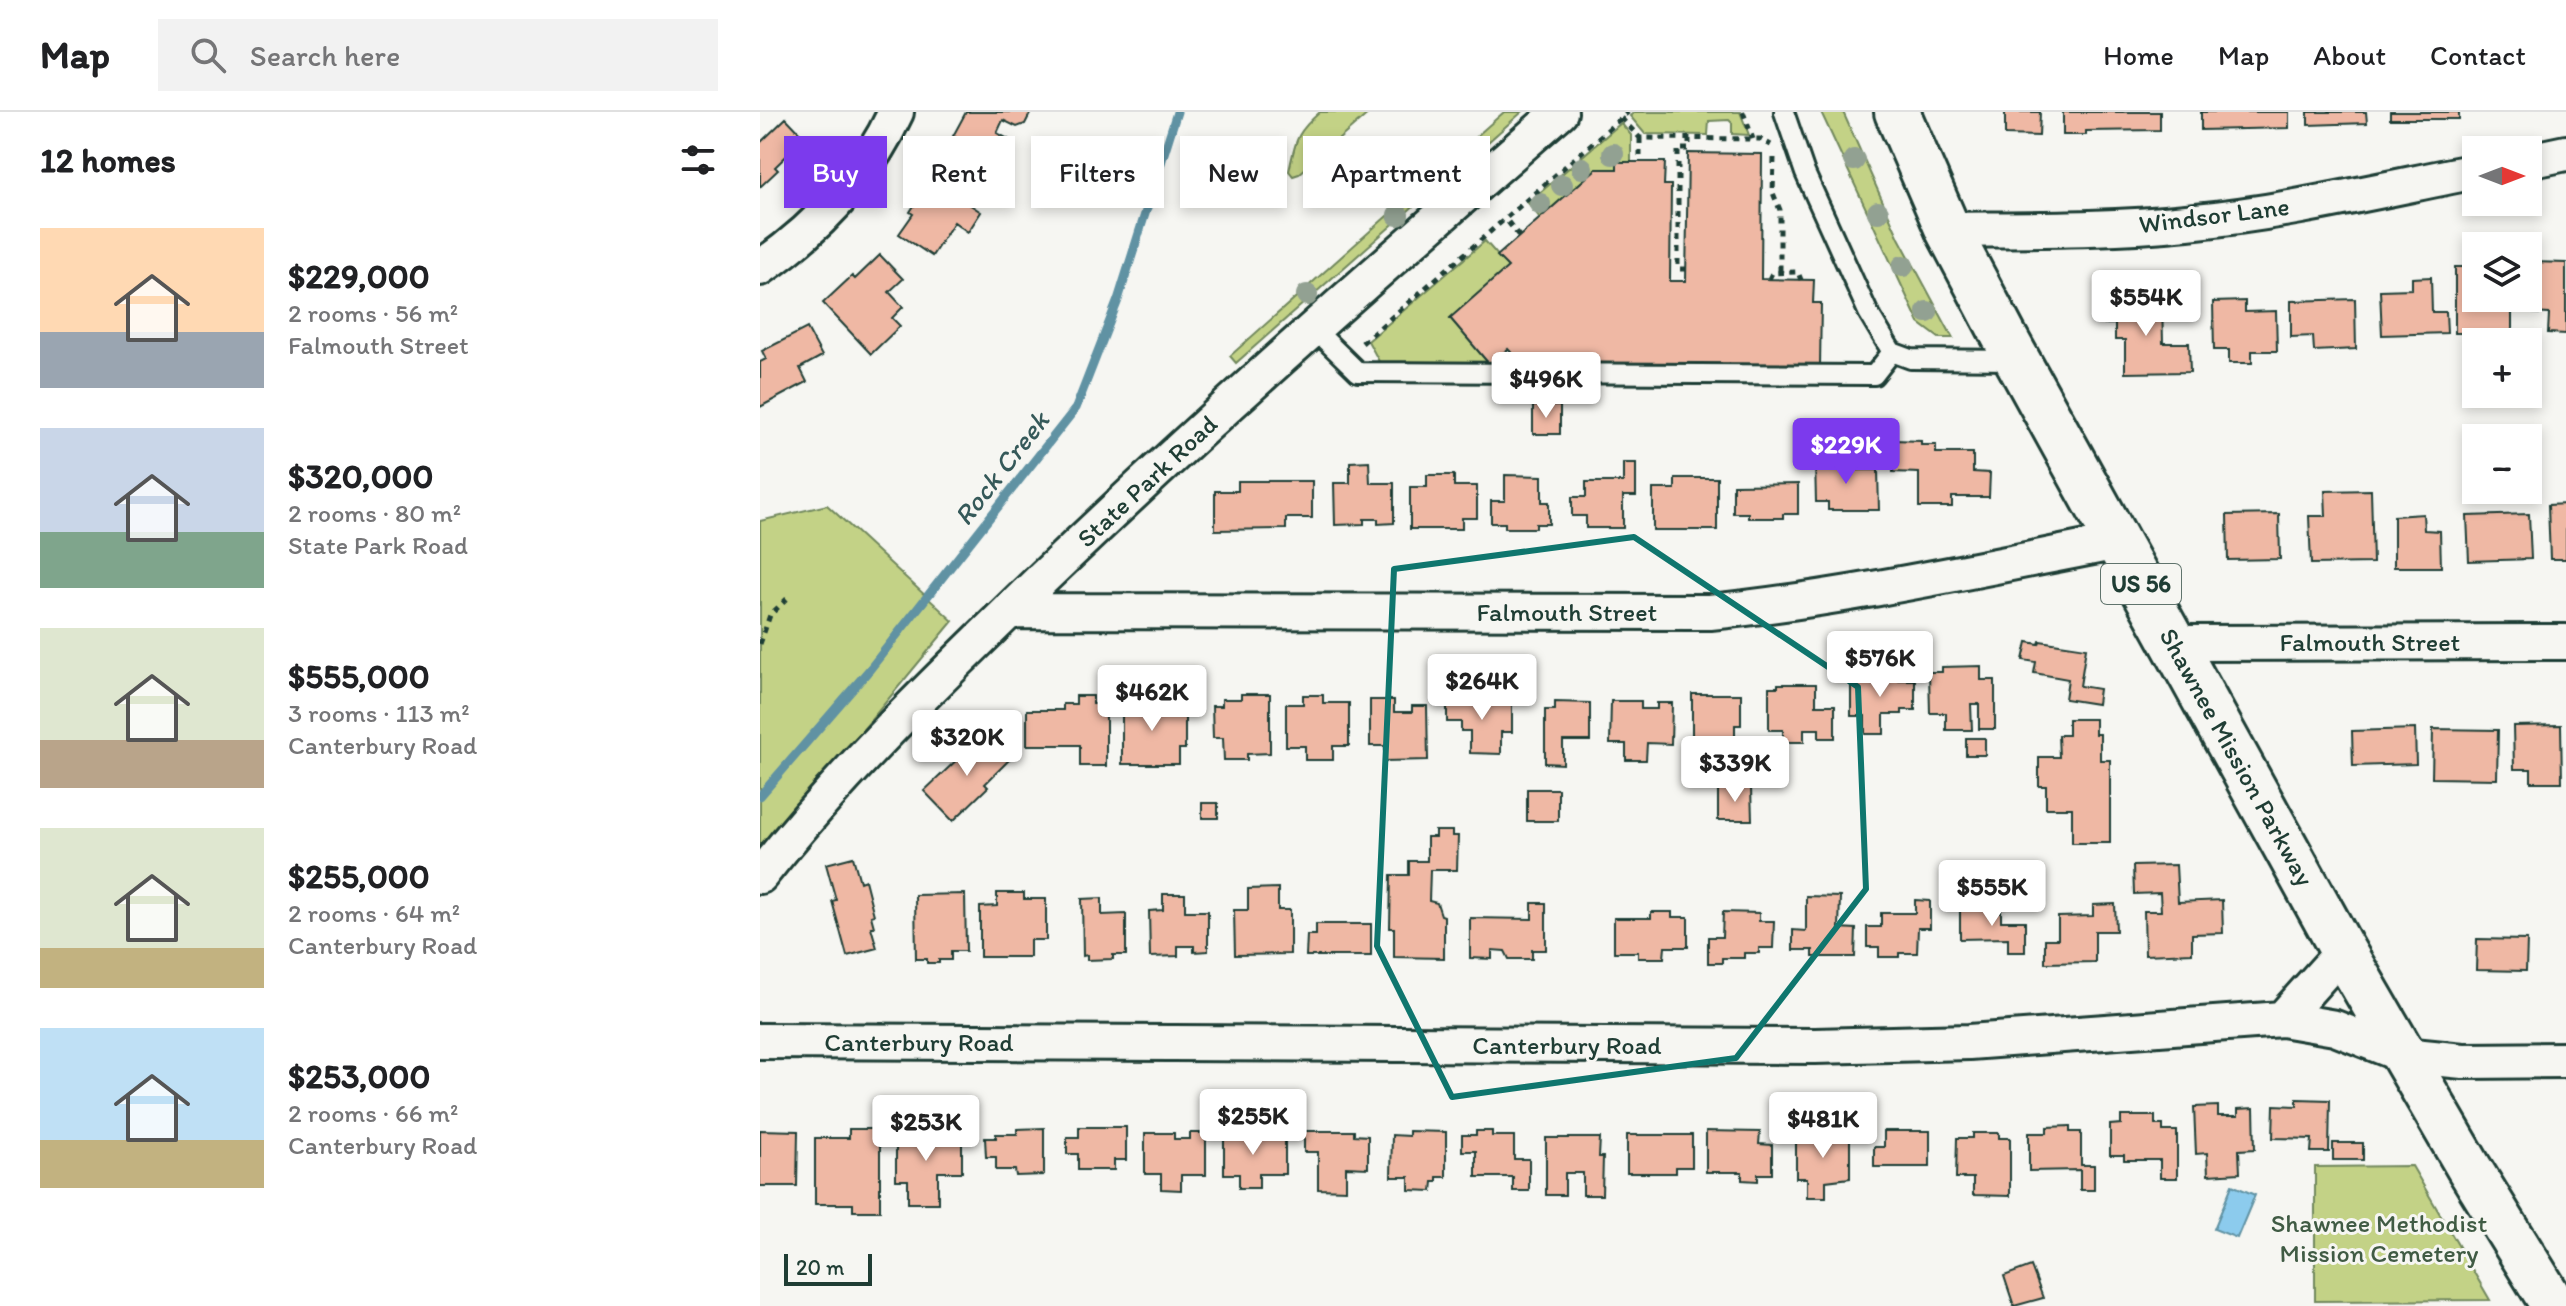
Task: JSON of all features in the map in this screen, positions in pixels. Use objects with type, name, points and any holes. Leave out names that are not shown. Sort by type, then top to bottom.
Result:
[{"type":"highway","name":"Shawnee Mission Parkway","points":[[1897,112],[1948,230],[2343,951],[2554,1306]]},
{"type":"street","points":[[760,268],[789,248],[835,204],[858,177],[885,136],[896,112]]},
{"type":"street","name":"State Park Road","points":[[760,876],[868,750],[1152,474],[1560,112]]},
{"type":"street","points":[[2542,158],[2566,153]]},
{"type":"street","name":"Windsor Lane","points":[[1948,230],[2085,228],[2185,222],[2257,214],[2462,174]]},
{"type":"street","name":"Falmouth Street","points":[[1009,611],[1710,612],[1760,607],[1897,584],[2118,542]]},
{"type":"street","name":"Falmouth Street","points":[[2175,643],[2566,642]]},
{"type":"street","points":[[2282,1019],[2343,951]]},
{"type":"street","name":"Canterbury Road","points":[[760,1041],[1815,1046],[1969,1042],[2282,1019],[2335,1028],[2403,1055]]},
{"type":"street","points":[[2403,1055],[2463,1061],[2566,1060]]},
{"type":"lane","points":[[1784,112],[1805,173],[1868,312],[1892,352],[1911,359],[2018,360]]},
{"type":"lane","points":[[1313,328],[1358,372],[1874,375],[1892,352]]},
{"type":"path","points":[[1343,359],[1628,112]]},
{"type":"path","points":[[1743,112],[1753,139]]},
{"type":"path","points":[[1621,118],[1640,138],[1640,162]]},
{"type":"path","points":[[1640,138],[1753,139],[1768,143],[1774,152],[1773,193],[1780,210],[1780,272]]},
{"type":"path","points":[[1686,269],[1678,269],[1678,149],[1689,149],[1689,139]]},
{"type":"path","points":[[1508,222],[1519,236]]},
{"type":"path","points":[[1769,279],[1772,273],[1798,272],[1801,280]]},
{"type":"path","points":[[760,644],[770,615],[790,596]]},
{"type":"highlighted area","points":[[1634,537],[1858,687],[1866,889],[1736,1058],[1452,1097],[1377,946],[1394,569]]},
{"type":"green space","points":[[1320,112],[1370,112],[1343,136],[1303,136],[1303,171],[1293,176],[1289,171],[1293,152],[1306,126]]},
{"type":"green space","points":[[1504,112],[1522,112],[1490,140],[1490,136],[1477,136]]},
{"type":"green space","points":[[1634,112],[1740,112],[1749,135],[1732,134],[1729,120],[1709,121],[1708,135],[1645,134],[1630,116]]},
{"type":"green space","points":[[1821,112],[1843,112],[1899,238],[1953,338],[1939,338],[1919,323]]},
{"type":"green space","points":[[1621,123],[1631,135],[1631,162],[1617,162],[1617,169],[1596,169],[1540,218],[1528,203]]},
{"type":"green space","points":[[1396,208],[1411,208],[1236,363],[1230,356]]},
{"type":"green space","points":[[1485,241],[1508,267],[1450,318],[1490,365],[1381,365],[1368,341]]},
{"type":"green space","points":[[827,505],[953,621],[760,854],[760,521]]},
{"type":"green space","name":"Shawnee Methodist Mission Cemetery","points":[[2412,1166],[2490,1300],[2315,1301],[2315,1167]]},
{"type":"water","points":[[2232,1185],[2255,1195],[2237,1238],[2214,1229]]},
{"type":"building","points":[[966,112],[1031,112],[1025,124],[1017,127],[1003,120],[997,133],[1002,136],[953,136]]},
{"type":"building","points":[[2005,112],[2040,112],[2039,136],[2005,135]]},
{"type":"building","points":[[2063,112],[2160,112],[2160,130],[2086,131],[2086,135],[2063,135]]},
{"type":"building","points":[[2201,112],[2289,112],[2289,128],[2201,130]]},
{"type":"building","points":[[2308,112],[2366,112],[2367,123],[2308,125]]},
{"type":"building","points":[[2390,112],[2459,112],[2459,119],[2390,119]]},
{"type":"building","points":[[786,118],[803,136],[784,136],[784,158],[775,167],[778,170],[760,187],[760,143]]},
{"type":"building","points":[[1688,153],[1762,154],[1761,279],[1814,280],[1813,303],[1821,303],[1820,366],[1527,370],[1508,349],[1490,365],[1450,318],[1508,267],[1497,256],[1596,169],[1617,169],[1617,162],[1665,162],[1664,185],[1671,185],[1670,281],[1686,281]]},
{"type":"building","points":[[913,208],[975,208],[981,212],[968,232],[954,222],[932,256],[899,234],[913,214],[910,212]]},
{"type":"building","points":[[880,255],[903,279],[889,292],[903,307],[892,318],[900,326],[871,354],[823,303]]},
{"type":"building","points":[[2542,262],[2566,263],[2566,334],[2548,333],[2549,314],[2532,313],[2542,312]]},
{"type":"building","points":[[2455,267],[2462,267],[2462,312],[2512,312],[2512,328],[2462,328],[2462,333],[2455,333]]},
{"type":"building","points":[[2431,277],[2432,312],[2446,312],[2447,333],[2382,335],[2380,290],[2412,289],[2412,278]]},
{"type":"building","points":[[2355,299],[2356,349],[2314,351],[2313,336],[2291,337],[2291,301]]},
{"type":"building","points":[[2162,301],[2163,343],[2189,343],[2190,372],[2125,373],[2125,340],[2115,340],[2115,324],[2104,324],[2103,302]]},
{"type":"building","points":[[2245,301],[2245,312],[2276,311],[2277,351],[2252,351],[2252,363],[2229,363],[2229,350],[2214,350],[2213,302]]},
{"type":"building","points":[[807,328],[822,356],[800,368],[807,382],[760,407],[760,362],[766,359],[762,351]]},
{"type":"building","points":[[1533,406],[1560,406],[1560,434],[1533,434]]},
{"type":"building","points":[[1893,440],[1936,445],[1936,453],[1973,453],[1973,472],[1990,473],[1989,497],[1952,497],[1952,507],[1919,507],[1919,473],[1893,472]]},
{"type":"building","points":[[1833,457],[1850,457],[1850,470],[1878,470],[1879,510],[1828,510],[1828,502],[1816,502],[1815,461],[1833,461]]},
{"type":"building","points":[[1369,461],[1370,483],[1394,483],[1394,523],[1378,524],[1378,519],[1364,519],[1364,524],[1335,525],[1334,483],[1350,483],[1350,462]]},
{"type":"building","points":[[1623,463],[1636,463],[1636,496],[1623,496],[1623,528],[1586,528],[1586,516],[1572,516],[1572,497],[1586,497],[1586,482],[1623,482]]},
{"type":"building","points":[[1427,475],[1454,475],[1454,486],[1477,486],[1477,518],[1462,518],[1462,529],[1410,529],[1410,487],[1427,487]]},
{"type":"building","points":[[1505,475],[1542,476],[1542,502],[1549,502],[1549,524],[1536,524],[1536,528],[1505,528],[1505,523],[1491,523],[1491,501],[1505,501]]},
{"type":"building","points":[[1675,478],[1717,478],[1717,530],[1653,530],[1653,489],[1675,489]]},
{"type":"building","points":[[1238,481],[1312,481],[1312,518],[1286,518],[1286,529],[1215,530],[1215,491],[1238,491]]},
{"type":"building","points":[[1798,484],[1798,514],[1783,514],[1783,518],[1748,518],[1748,513],[1733,513],[1733,485]]},
{"type":"building","points":[[2371,490],[2373,563],[2311,564],[2309,516],[2326,516],[2325,491]]},
{"type":"building","points":[[2566,504],[2566,559],[2550,559],[2548,505]]},
{"type":"building","points":[[2279,514],[2280,559],[2228,560],[2227,515]]},
{"type":"building","points":[[2423,514],[2424,530],[2440,531],[2441,567],[2394,567],[2394,516]]},
{"type":"building","points":[[2529,514],[2531,559],[2469,561],[2467,516]]},
{"type":"building","points":[[2040,641],[2086,648],[2080,686],[2099,689],[2097,704],[2065,699],[2068,679],[2034,673],[2036,662],[2023,660],[2027,642],[2039,644]]},
{"type":"building","points":[[1981,666],[1981,680],[1995,680],[1995,729],[1979,729],[1979,704],[1971,704],[1972,730],[1946,730],[1946,713],[1930,713],[1929,672],[1942,672],[1942,667]]},
{"type":"building","points":[[1851,673],[1886,673],[1886,680],[1915,680],[1915,710],[1884,714],[1884,734],[1865,734],[1865,716],[1851,716]]},
{"type":"building","points":[[1778,684],[1816,684],[1816,705],[1835,705],[1835,738],[1819,738],[1819,729],[1804,729],[1804,742],[1783,742],[1783,730],[1769,730],[1769,687],[1778,687]]},
{"type":"building","points":[[1241,694],[1270,694],[1270,753],[1247,754],[1247,760],[1224,760],[1223,738],[1213,738],[1212,706],[1222,706],[1222,699],[1241,699]]},
{"type":"building","points":[[1692,694],[1741,694],[1741,725],[1735,725],[1735,753],[1692,753]]},
{"type":"building","points":[[1303,695],[1323,695],[1323,703],[1349,703],[1349,746],[1333,746],[1333,760],[1305,760],[1305,746],[1286,746],[1286,704],[1303,704]]},
{"type":"building","points":[[1076,696],[1093,696],[1093,704],[1106,704],[1106,766],[1080,766],[1080,745],[1027,745],[1027,710],[1063,710],[1063,704],[1076,704]]},
{"type":"building","points":[[1122,699],[1158,699],[1158,707],[1185,707],[1185,749],[1179,749],[1179,764],[1122,764]]},
{"type":"building","points":[[1447,699],[1512,699],[1512,732],[1501,732],[1501,754],[1470,753],[1470,731],[1461,731],[1461,722],[1447,722]]},
{"type":"building","points":[[1370,700],[1394,700],[1394,712],[1412,712],[1412,706],[1427,706],[1428,760],[1385,761],[1385,746],[1370,746]]},
{"type":"building","points":[[1611,701],[1641,701],[1641,709],[1657,709],[1657,703],[1672,703],[1671,744],[1647,743],[1646,760],[1626,760],[1626,744],[1610,744]]},
{"type":"building","points":[[1555,702],[1590,703],[1590,741],[1563,741],[1563,764],[1545,763],[1545,710],[1555,710]]},
{"type":"building","points":[[2068,719],[2095,719],[2095,734],[2100,734],[2100,760],[2110,760],[2110,843],[2072,843],[2072,808],[2046,808],[2046,786],[2039,786],[2039,757],[2059,757],[2058,735],[2068,735]]},
{"type":"building","points":[[2561,725],[2562,782],[2531,782],[2531,769],[2514,769],[2513,726]]},
{"type":"building","points":[[2415,729],[2416,764],[2353,766],[2352,731]]},
{"type":"building","points":[[2433,729],[2498,730],[2497,779],[2432,778]]},
{"type":"building","points":[[984,734],[1009,760],[985,784],[988,787],[953,821],[924,791]]},
{"type":"building","points":[[1966,738],[1985,738],[1985,755],[1966,755]]},
{"type":"building","points":[[1718,788],[1751,788],[1752,820],[1718,820]]},
{"type":"building","points":[[1527,789],[1558,789],[1558,821],[1527,821]]},
{"type":"building","points":[[1202,803],[1218,803],[1218,818],[1202,818]]},
{"type":"building","points":[[1435,831],[1452,831],[1452,836],[1458,836],[1457,870],[1430,870],[1429,901],[1437,903],[1444,916],[1444,958],[1394,957],[1394,928],[1390,928],[1391,875],[1409,875],[1409,861],[1427,861],[1427,837],[1435,837]]},
{"type":"building","points":[[853,857],[860,882],[865,880],[874,915],[871,916],[874,927],[871,927],[877,948],[847,956],[826,864]]},
{"type":"building","points":[[2176,865],[2178,902],[2222,900],[2223,933],[2192,934],[2192,953],[2145,955],[2144,911],[2161,911],[2160,893],[2134,894],[2133,866]]},
{"type":"building","points":[[1278,888],[1278,910],[1290,910],[1290,954],[1235,955],[1234,910],[1248,910],[1248,889]]},
{"type":"building","points":[[997,893],[1024,893],[1024,899],[1046,899],[1046,940],[1030,940],[1030,957],[980,957],[980,907],[997,906]]},
{"type":"building","points":[[965,894],[966,951],[951,951],[951,960],[939,960],[939,963],[916,959],[915,895]]},
{"type":"building","points":[[1163,894],[1185,894],[1185,911],[1208,911],[1208,951],[1194,952],[1194,946],[1178,946],[1178,956],[1150,957],[1149,911],[1163,910]]},
{"type":"building","points":[[1806,896],[1840,897],[1839,928],[1856,929],[1855,957],[1813,957],[1813,950],[1793,950],[1793,930],[1806,931]]},
{"type":"building","points":[[1102,898],[1102,915],[1126,914],[1126,955],[1087,960],[1087,955],[1083,956],[1082,899]]},
{"type":"building","points":[[1915,900],[1930,901],[1930,928],[1918,928],[1917,953],[1879,957],[1879,947],[1867,947],[1867,927],[1881,927],[1881,913],[1915,913]]},
{"type":"building","points":[[1532,903],[1546,903],[1546,950],[1532,950],[1532,959],[1509,959],[1505,951],[1492,950],[1492,959],[1470,958],[1470,918],[1532,919]]},
{"type":"building","points":[[2115,904],[2116,931],[2095,931],[2095,962],[2045,963],[2045,939],[2058,939],[2058,917],[2093,916],[2093,905]]},
{"type":"building","points":[[1960,909],[2001,909],[2001,921],[2025,921],[2025,952],[2008,952],[2008,938],[1960,939]]},
{"type":"building","points":[[1651,912],[1672,912],[1672,917],[1688,917],[1688,947],[1665,947],[1664,958],[1638,958],[1638,952],[1614,952],[1614,918],[1651,918]]},
{"type":"building","points":[[1723,912],[1759,913],[1759,921],[1774,921],[1773,948],[1759,948],[1759,953],[1744,953],[1744,958],[1722,958],[1722,963],[1708,963],[1708,937],[1722,937]]},
{"type":"building","points":[[1316,924],[1371,924],[1371,956],[1306,956],[1307,935],[1316,935]]},
{"type":"building","points":[[2477,939],[2527,940],[2526,971],[2476,970]]},
{"type":"building","points":[[2297,1099],[2330,1100],[2329,1152],[2311,1152],[2312,1139],[2273,1138],[2274,1105],[2297,1106]]},
{"type":"building","points":[[2218,1106],[2218,1116],[2238,1116],[2238,1109],[2254,1108],[2255,1149],[2239,1150],[2240,1173],[2208,1175],[2207,1153],[2196,1154],[2194,1107]]},
{"type":"building","points":[[2121,1116],[2155,1116],[2155,1125],[2163,1125],[2163,1131],[2177,1131],[2177,1178],[2160,1178],[2160,1160],[2124,1160],[2124,1155],[2110,1155],[2110,1125],[2121,1124]]},
{"type":"building","points":[[2070,1126],[2070,1132],[2081,1132],[2081,1165],[2094,1165],[2094,1190],[2080,1190],[2080,1170],[2029,1171],[2029,1133],[2047,1133],[2047,1127]]},
{"type":"building","points":[[1079,1127],[1126,1127],[1126,1160],[1114,1160],[1114,1170],[1078,1170],[1078,1154],[1067,1154],[1067,1137],[1079,1137]]},
{"type":"building","points":[[1044,1128],[1044,1175],[1016,1176],[1015,1170],[996,1170],[996,1157],[986,1157],[985,1138],[996,1138],[996,1134],[1017,1134],[1017,1129]]},
{"type":"building","points":[[849,1129],[880,1129],[880,1211],[853,1211],[853,1204],[815,1204],[815,1138],[849,1138]]},
{"type":"building","points":[[760,1130],[798,1131],[797,1186],[760,1186]]},
{"type":"building","points":[[1304,1131],[1354,1131],[1354,1135],[1368,1136],[1368,1168],[1346,1167],[1346,1190],[1318,1189],[1318,1152],[1304,1152]]},
{"type":"building","points":[[1409,1131],[1446,1132],[1446,1177],[1437,1177],[1432,1191],[1409,1190],[1409,1177],[1391,1177],[1392,1135],[1409,1136]]},
{"type":"building","points":[[1476,1131],[1492,1131],[1492,1136],[1514,1136],[1514,1159],[1529,1159],[1529,1191],[1513,1191],[1513,1177],[1476,1177],[1476,1151],[1462,1151],[1462,1135],[1476,1135]]},
{"type":"building","points":[[1706,1131],[1760,1132],[1759,1144],[1772,1145],[1772,1174],[1758,1174],[1758,1181],[1742,1180],[1742,1172],[1706,1172]]},
{"type":"building","points":[[1884,1131],[1930,1131],[1930,1167],[1874,1167],[1874,1147],[1884,1147]]},
{"type":"building","points":[[909,1132],[948,1132],[947,1142],[962,1142],[962,1172],[938,1172],[938,1203],[908,1203],[908,1180],[896,1180],[896,1139],[909,1139]]},
{"type":"building","points":[[1224,1132],[1254,1132],[1254,1139],[1267,1139],[1267,1134],[1285,1134],[1285,1174],[1259,1174],[1259,1188],[1239,1188],[1239,1174],[1224,1174]]},
{"type":"building","points":[[1145,1133],[1174,1133],[1174,1139],[1190,1139],[1190,1133],[1206,1133],[1206,1175],[1181,1175],[1181,1190],[1161,1189],[1161,1174],[1145,1174]]},
{"type":"building","points":[[1812,1133],[1850,1133],[1850,1178],[1826,1181],[1826,1197],[1807,1197],[1807,1178],[1796,1178],[1796,1137],[1813,1137]]},
{"type":"building","points":[[1973,1133],[1999,1133],[1999,1138],[2010,1138],[2010,1196],[1973,1195],[1973,1178],[1956,1178],[1957,1138],[1973,1138]]},
{"type":"building","points":[[1627,1135],[1692,1135],[1692,1167],[1676,1167],[1676,1173],[1627,1173]]},
{"type":"building","points":[[1546,1138],[1600,1138],[1602,1195],[1583,1195],[1583,1173],[1565,1173],[1565,1195],[1546,1195]]},
{"type":"building","points":[[2333,1143],[2363,1143],[2363,1160],[2333,1160]]},
{"type":"building","points":[[2031,1266],[2043,1298],[2014,1306],[2004,1276]]},
{"type":"waterway","name":"Rock Creek","points":[[760,796],[870,669],[1076,408],[1118,300],[1177,112]]}]
